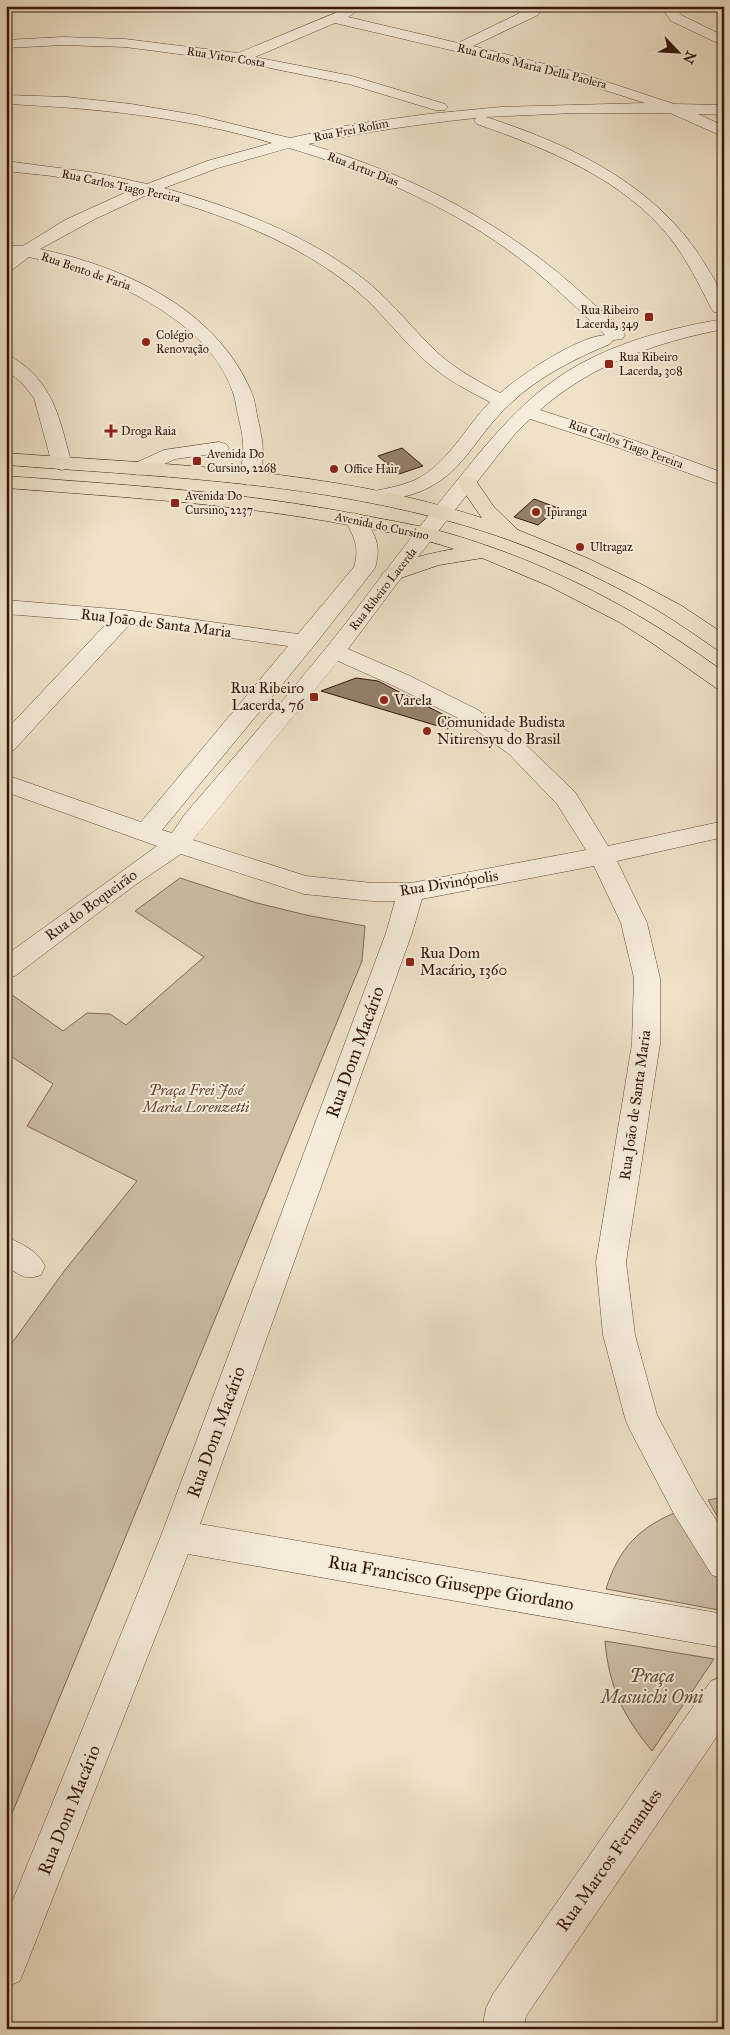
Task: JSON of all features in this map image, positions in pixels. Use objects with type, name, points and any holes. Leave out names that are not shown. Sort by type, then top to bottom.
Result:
[{"type":"main road","name":"Avenida do Cursino","points":[[6,459],[296,484],[373,497],[443,513],[515,536],[553,551],[658,601],[724,644]]},
{"type":"main road","name":"Avenida do Cursino","points":[[6,482],[226,500],[354,519],[425,535],[492,554],[627,616],[693,659],[724,682]]},
{"type":"main road","points":[[467,482],[487,511],[515,536]]},
{"type":"main road","points":[[373,497],[384,508],[396,528],[396,541],[389,578]]},
{"type":"main road","points":[[389,578],[419,563],[442,557],[492,554]]},
{"type":"street","points":[[240,58],[361,6]]},
{"type":"street","points":[[672,6],[670,10],[676,18],[724,42]]},
{"type":"street","points":[[714,6],[724,8]]},
{"type":"street","points":[[460,47],[534,12]]},
{"type":"street","name":"Rua Carlos Maria Della Paolera","points":[[333,18],[578,76],[627,91],[724,132]]},
{"type":"street","name":"Rua Vitor Costa","points":[[6,44],[63,41],[125,43],[240,58],[352,80],[438,112],[448,123],[456,124],[485,116]]},
{"type":"street","name":"Rua Artur Dias","points":[[6,99],[56,101],[140,111],[221,125],[288,143],[380,173],[472,219],[524,253],[616,335]]},
{"type":"street","name":"Rua Frei Rolim","points":[[6,266],[27,251],[102,208],[230,158],[288,143],[438,112],[463,103],[479,106],[485,116]]},
{"type":"street","points":[[485,116],[593,108],[724,110]]},
{"type":"street","points":[[373,497],[410,488],[429,481],[445,467],[502,401],[537,374],[585,347],[616,335],[691,314],[722,313],[684,244],[651,209],[593,167],[485,116]]},
{"type":"street","name":"Rua Carlos Tiago Pereira","points":[[6,166],[89,177],[147,189],[237,217],[277,234],[355,281],[443,367],[466,382],[502,401]]},
{"type":"street","name":"Rua Bento de Faria","points":[[6,248],[27,251],[81,266],[136,288],[169,308],[213,343],[238,379],[247,402],[253,456],[248,479]]},
{"type":"street","name":"Rua Ribeiro Lacerda","points":[[177,844],[194,820],[334,651],[389,578],[508,431],[527,412],[586,368],[625,350],[685,331],[722,313]]},
{"type":"street","points":[[6,360],[29,379],[43,398],[62,464]]},
{"type":"street","name":"Rua Carlos Tiago Pereira","points":[[527,412],[596,433],[724,480]]},
{"type":"street","points":[[138,469],[160,458],[180,452],[220,448]]},
{"type":"street","name":"Rua Ribeiro Lacerda","points":[[145,833],[165,812],[364,568],[369,554],[368,542],[354,519]]},
{"type":"street","name":"Rua João de Santa Maria","points":[[6,607],[125,617],[305,642]]},
{"type":"street","points":[[6,745],[125,617]]},
{"type":"street","name":"Rua João de Santa Maria","points":[[334,651],[402,681],[470,715],[494,730],[517,749],[566,798],[602,856],[634,923],[647,978],[646,1044],[611,1262],[619,1335],[641,1418],[686,1503],[724,1563]]},
{"type":"street","name":"Rua Divinópolis","points":[[6,783],[177,844],[304,885],[372,892],[411,892],[602,856],[724,829]]},
{"type":"street","name":"Rua do Boqueirão","points":[[6,969],[126,879],[177,844]]},
{"type":"street","name":"Rua Dom Macário","points":[[6,1968],[178,1536],[399,934],[411,892]]},
{"type":"street","name":"Rua Francisco Giuseppe Giordano","points":[[178,1536],[724,1631]]},
{"type":"street","name":"Rua Marcos Fernandes","points":[[501,2022],[724,1694]]},
{"type":"green space","name":"Praça Frei José Maria Lorenzetti","points":[[180,878],[257,903],[306,915],[365,926],[362,961],[6,1828],[6,1351],[65,1270],[137,1181],[27,1126],[53,1084],[6,1053],[6,993],[8,992],[63,1031],[87,1013],[110,1014],[126,1025],[204,957],[135,911]]},
{"type":"green space","points":[[724,1497],[724,1528],[708,1500]]},
{"type":"green space","points":[[679,1511],[724,1580],[724,1611],[606,1589],[617,1562],[632,1541],[653,1524]]},
{"type":"green space","name":"Praça Masuichi Omi","points":[[605,1641],[714,1659],[652,1751],[633,1726],[619,1700],[610,1673]]},
{"type":"building","points":[[402,448],[423,466],[399,474],[378,456]]},
{"type":"building","name":"Ipiranga","points":[[534,499],[558,508],[538,525],[514,517]]},
{"type":"building","name":"Varela","points":[[356,678],[378,681],[452,719],[448,729],[321,691]]},
{"type":"place","name":"Rua Ribeiro Lacerda, 349","points":[[649,317]]},
{"type":"place","name":"Colégio Renovação","points":[[146,342]]},
{"type":"place","name":"Rua Ribeiro Lacerda, 308","points":[[609,364]]},
{"type":"place","name":"Droga Raia","points":[[111,431]]},
{"type":"place","name":"Avenida Do Cursino, 2268","points":[[197,461]]},
{"type":"place","name":"Office Hair","points":[[334,469]]},
{"type":"place","name":"Avenida Do Cursino, 2237","points":[[175,503]]},
{"type":"place","name":"Ipiranga","points":[[536,512]]},
{"type":"place","name":"Ultragaz","points":[[580,547]]},
{"type":"place","name":"Rua Ribeiro Lacerda, 76","points":[[314,697]]},
{"type":"place","name":"Varela","points":[[384,700]]},
{"type":"place","name":"Comunidade Budista Nitirensyu do Brasil","points":[[427,731]]},
{"type":"place","name":"Rua Dom Macário, 1360","points":[[410,962]]}]
